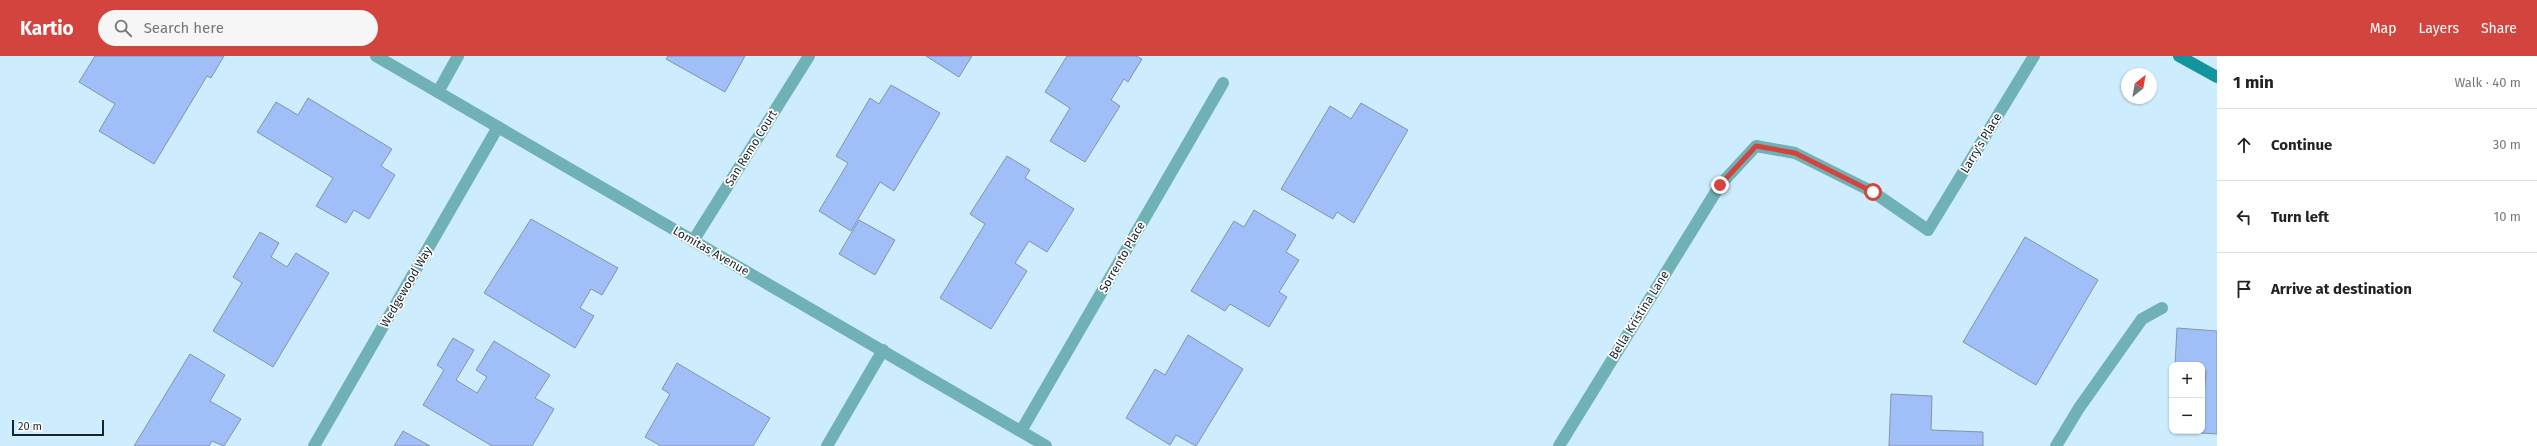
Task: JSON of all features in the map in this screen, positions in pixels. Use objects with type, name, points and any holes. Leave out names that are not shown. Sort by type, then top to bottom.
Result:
[{"type":"main road","points":[[2179,56],[2217,77]]},
{"type":"street","name":"Lomitas Avenue","points":[[376,56],[1046,446]]},
{"type":"street","points":[[438,92],[458,56]]},
{"type":"street","name":"San Remo Court","points":[[693,241],[809,56]]},
{"type":"street","name":"Larry's Place","points":[[1928,230],[2034,56]]},
{"type":"street","name":"Sorrento Place","points":[[1021,431],[1223,83]]},
{"type":"street","name":"Wedgewood Way","points":[[314,446],[498,127]]},
{"type":"street","name":"Bella Kristina Lane","points":[[1559,446],[1720,185],[1756,146],[1795,153],[1873,192],[1928,230]]},
{"type":"street","points":[[2056,446],[2079,408],[2142,319],[2162,308]]},
{"type":"street","points":[[826,446],[883,350]]},
{"type":"building","points":[[95,56],[224,56],[211,78],[207,76],[154,164],[99,131],[115,104],[79,82]]},
{"type":"building","points":[[668,56],[745,56],[725,92],[666,59]]},
{"type":"building","points":[[926,56],[972,56],[959,77]]},
{"type":"building","points":[[1067,56],[1136,56],[1142,59],[1128,82],[1124,79],[1111,100],[1120,106],[1085,162],[1050,141],[1070,108],[1045,92]]},
{"type":"building","points":[[891,85],[940,113],[894,191],[880,182],[851,231],[819,211],[848,163],[836,156],[870,98],[879,104]]},
{"type":"building","points":[[308,98],[392,149],[381,166],[395,175],[369,219],[354,210],[346,223],[316,206],[333,178],[257,132],[276,102],[298,115]]},
{"type":"building","points":[[1361,103],[1408,130],[1354,223],[1337,212],[1333,219],[1281,189],[1330,106],[1351,119]]},
{"type":"building","points":[[1007,156],[1030,170],[1025,178],[1074,209],[1047,252],[1029,241],[1015,263],[1027,271],[991,329],[940,298],[985,224],[970,214]]},
{"type":"building","points":[[1254,210],[1296,235],[1286,252],[1299,260],[1279,292],[1287,297],[1269,327],[1230,304],[1225,311],[1191,291],[1234,221],[1244,227]]},
{"type":"building","points":[[531,219],[618,268],[602,295],[591,289],[580,308],[594,316],[575,348],[484,293]]},
{"type":"building","points":[[859,220],[895,240],[875,275],[839,254]]},
{"type":"building","points":[[260,232],[279,243],[271,257],[287,267],[296,253],[329,273],[273,367],[213,331],[242,283],[233,277]]},
{"type":"building","points":[[2025,237],[2098,280],[2036,385],[1963,342]]},
{"type":"building","points":[[2177,328],[2217,331],[2217,434],[2205,433],[2205,362],[2175,362]]},
{"type":"building","points":[[1188,335],[1243,369],[1196,446],[1176,435],[1170,445],[1126,418],[1155,369],[1165,375]]},
{"type":"building","points":[[453,338],[474,350],[456,380],[477,393],[487,377],[476,370],[494,341],[550,375],[535,398],[554,409],[532,446],[492,446],[423,405],[444,370],[437,365]]},
{"type":"building","points":[[190,354],[225,375],[210,401],[241,419],[224,446],[212,441],[209,446],[134,446]]},
{"type":"building","points":[[677,363],[770,418],[753,446],[661,446],[645,437],[670,394],[662,389]]},
{"type":"building","points":[[1891,394],[1932,396],[1931,430],[1983,432],[1983,446],[1889,446]]},
{"type":"building","points":[[403,431],[430,446],[394,446]]},
{"type":"route","points":[[1720,185],[1756,146],[1795,153],[1873,192]]}]
